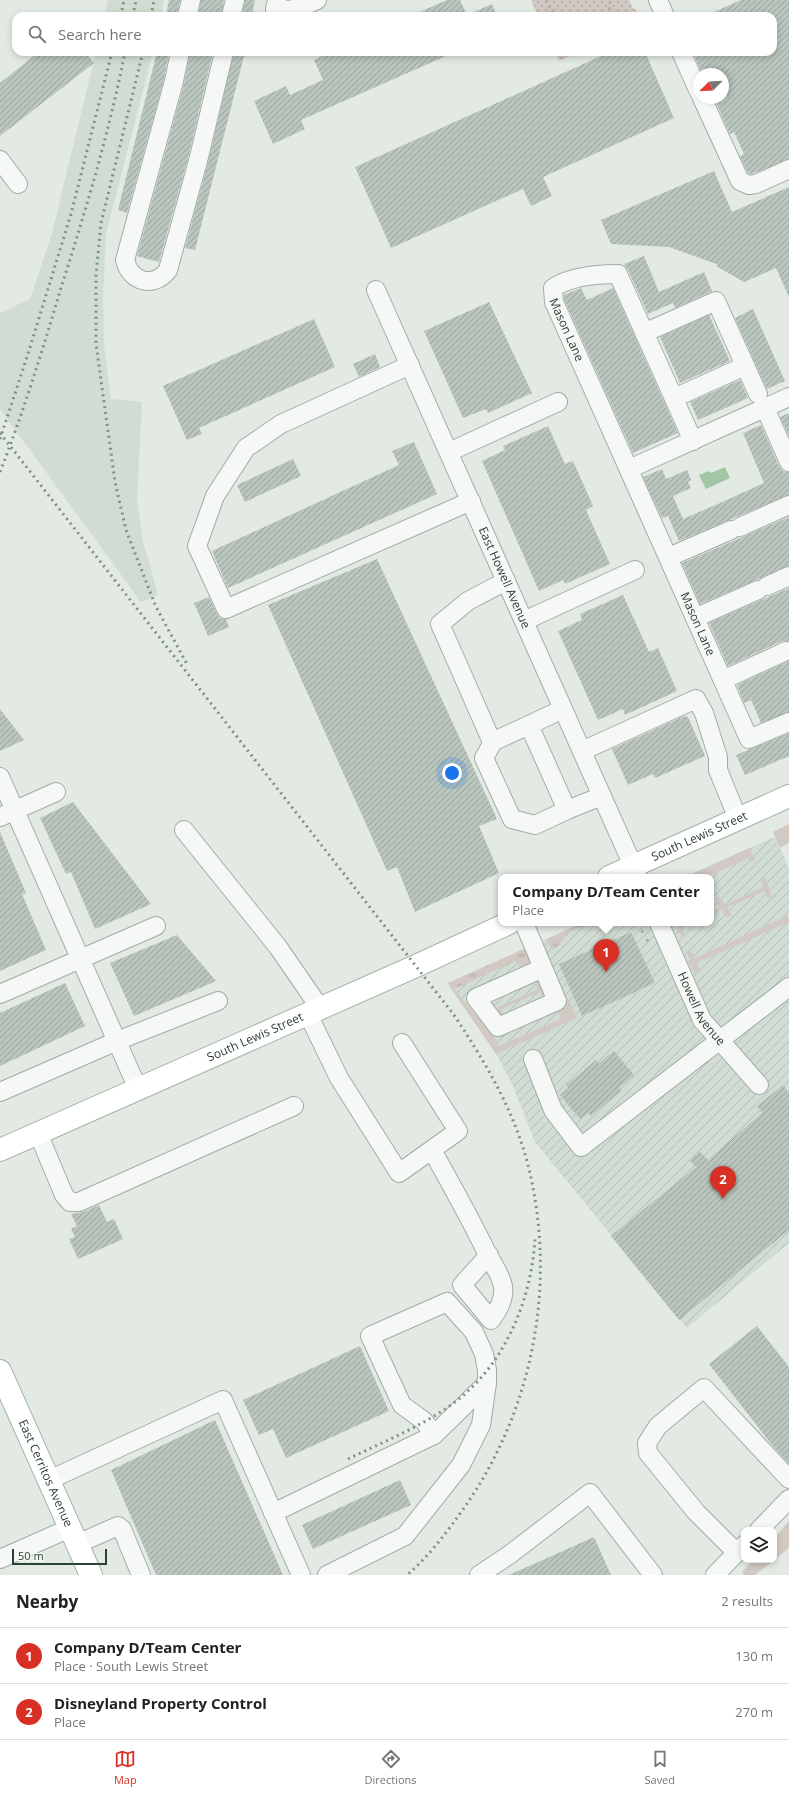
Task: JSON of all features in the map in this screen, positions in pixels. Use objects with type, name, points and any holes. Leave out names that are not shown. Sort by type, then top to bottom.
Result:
[{"type":"main road","name":"South Lewis Street","points":[[625,874],[636,872],[738,819],[789,796]]},
{"type":"main road","name":"South Lewis Street","points":[[0,1150],[502,926]]},
{"type":"main road","name":"East Cerritos Avenue","points":[[0,1371],[6,1399],[49,1480],[91,1575]]},
{"type":"street","points":[[188,12],[190,0]]},
{"type":"street","points":[[232,12],[235,0]]},
{"type":"street","points":[[275,8],[287,11],[295,10],[317,0]]},
{"type":"street","points":[[663,12],[658,0],[666,0]]},
{"type":"street","points":[[179,56],[174,81],[125,260],[126,268],[135,278],[149,282],[163,276],[168,270],[198,161],[223,56]]},
{"type":"street","points":[[683,56],[693,79]]},
{"type":"street","points":[[705,104],[740,181],[749,185],[756,184],[789,169]]},
{"type":"street","points":[[0,160],[18,184]]},
{"type":"street","name":"Mason Lane","points":[[693,441],[618,274],[606,274],[572,280],[553,288],[554,302],[749,739],[789,722]]},
{"type":"street","name":"East Howell Avenue","points":[[376,290],[636,872]]},
{"type":"street","points":[[644,333],[716,301],[789,462]]},
{"type":"street","points":[[410,365],[281,424],[246,448],[215,496],[197,546],[226,609],[470,501]]},
{"type":"street","points":[[674,398],[745,366]]},
{"type":"street","points":[[629,469],[693,441],[761,401],[789,398]]},
{"type":"street","points":[[449,452],[558,402]]},
{"type":"street","points":[[669,557],[789,505]]},
{"type":"street","points":[[524,621],[635,570]]},
{"type":"street","points":[[695,618],[789,576]]},
{"type":"street","points":[[494,740],[492,742],[440,624],[468,601],[506,581]]},
{"type":"street","points":[[722,680],[786,652]]},
{"type":"street","points":[[582,751],[696,699],[704,713],[718,757],[718,770],[738,819]]},
{"type":"street","points":[[563,709],[494,740],[484,758],[512,819],[535,825],[602,796]]},
{"type":"street","points":[[529,725],[567,810]]},
{"type":"street","points":[[0,777],[7,813],[81,959],[138,1088]]},
{"type":"street","points":[[7,813],[56,792]]},
{"type":"street","points":[[184,830],[278,947],[314,1011],[339,1078],[399,1173],[458,1131],[402,1043]]},
{"type":"street","points":[[0,994],[156,926]]},
{"type":"street","points":[[525,926],[543,968]]},
{"type":"street","name":"Howell Avenue","points":[[660,926],[702,1020],[759,1085]]},
{"type":"street","points":[[532,1059],[552,1110],[581,1147],[789,987]]},
{"type":"street","points":[[0,1092],[117,1041],[218,1001]]},
{"type":"street","points":[[38,1133],[67,1200],[74,1203],[294,1106]]},
{"type":"street","points":[[432,1150],[469,1215],[488,1255]]},
{"type":"street","points":[[327,1575],[404,1536],[461,1465],[481,1425],[487,1383],[487,1370],[484,1354],[474,1332],[447,1302],[370,1336],[402,1405],[424,1422],[434,1435]]},
{"type":"street","points":[[273,1513],[434,1435],[487,1383]]},
{"type":"street","points":[[715,1575],[740,1549],[696,1512],[648,1453],[647,1443],[658,1426],[704,1388],[789,1479]]},
{"type":"street","points":[[49,1480],[223,1400],[301,1575]]},
{"type":"street","points":[[479,1575],[510,1555],[590,1493],[653,1575]]},
{"type":"street","points":[[762,1527],[789,1499]]},
{"type":"street","points":[[0,1559],[74,1536],[118,1526],[122,1529],[141,1575]]},
{"type":"path","points":[[546,0],[548,7],[552,12]]},
{"type":"path","points":[[609,12],[610,0]]},
{"type":"shaded area","points":[[108,0],[164,0],[162,12],[105,12]]},
{"type":"shaded area","points":[[95,56],[152,56],[106,234],[103,297],[104,344],[111,399],[142,402],[137,500],[143,541],[158,595],[141,602],[0,409],[0,313],[30,299],[52,233]]},
{"type":"shaded area","points":[[725,467],[730,478],[706,489],[699,475],[709,471],[711,473]]},
{"type":"shaded area","points":[[775,837],[789,868],[789,1243],[687,1328],[535,1142],[513,1086],[495,1052],[448,983],[575,926],[714,926],[714,874],[692,874]]},
{"type":"green space","points":[[531,0],[629,0],[633,8],[638,12],[536,12]]},
{"type":"green space","points":[[557,56],[570,56],[559,61]]},
{"type":"green space","points":[[789,824],[789,843],[780,848],[773,832]]},
{"type":"green space","points":[[749,848],[755,860],[750,862],[748,858],[713,874],[692,874]]},
{"type":"green space","points":[[763,877],[766,880],[772,897],[768,898],[764,891],[728,907],[731,915],[729,917],[725,916],[722,910],[714,914],[714,910],[719,907],[716,899],[718,897],[721,897],[725,905],[763,887],[760,878]]},
{"type":"green space","points":[[787,916],[789,922],[697,963],[701,972],[695,974],[692,966],[690,967],[688,961],[690,960],[687,953],[688,950],[691,950],[695,958]]},
{"type":"green space","points":[[575,926],[585,926],[572,930],[556,948],[552,950],[547,939]]},
{"type":"green space","points":[[676,926],[687,926],[683,928],[685,937],[682,937]]},
{"type":"green space","points":[[526,948],[532,962],[520,968],[516,961],[452,990],[448,983]]},
{"type":"green space","points":[[539,981],[546,998],[543,999],[540,992],[501,1009],[504,1017],[498,1020],[485,1002],[490,1000],[494,1009],[538,989],[535,982]]},
{"type":"green space","points":[[454,989],[493,1035],[499,1046],[561,1019],[557,1009],[567,1005],[565,1000],[568,999],[577,1018],[496,1054],[452,990]]},
{"type":"green space","points":[[789,1521],[789,1548],[777,1558],[777,1535]]},
{"type":"green space","points":[[750,1563],[770,1563],[755,1575],[744,1575],[742,1572]]},
{"type":"building","points":[[169,0],[180,0],[178,12],[167,12]]},
{"type":"building","points":[[201,0],[224,0],[222,12],[199,12]]},
{"type":"building","points":[[245,0],[255,0],[253,12],[243,12]]},
{"type":"building","points":[[447,0],[460,0],[466,12],[420,12]]},
{"type":"building","points":[[741,0],[789,0],[789,159],[752,174],[748,173],[740,156],[744,154],[734,132],[730,134],[717,104],[729,104],[729,68],[700,68],[695,56],[777,56],[777,12],[714,12]]},
{"type":"building","points":[[492,4],[495,12],[474,12]]},
{"type":"building","points":[[34,56],[88,56],[94,63],[0,136],[0,83]]},
{"type":"building","points":[[156,56],[168,56],[164,79],[127,213],[118,210]]},
{"type":"building","points":[[189,56],[212,56],[188,158],[159,262],[137,256],[184,84]]},
{"type":"building","points":[[233,56],[244,56],[195,250],[185,248],[208,163]]},
{"type":"building","points":[[322,56],[446,56],[301,120],[305,129],[273,144],[254,101],[286,86],[290,95],[323,80],[314,60]]},
{"type":"building","points":[[601,56],[647,56],[674,118],[543,177],[552,196],[531,206],[523,189],[391,248],[355,167]]},
{"type":"building","points":[[714,171],[732,212],[789,187],[789,297],[776,268],[744,282],[716,266],[719,265],[669,247],[611,244],[601,220]]},
{"type":"building","points":[[644,256],[659,292],[704,272],[712,291],[675,308],[673,303],[648,314],[624,264]]},
{"type":"building","points":[[581,288],[587,300],[613,288],[678,433],[633,453],[564,299],[564,295]]},
{"type":"building","points":[[489,302],[532,393],[488,413],[486,409],[463,418],[424,331]]},
{"type":"building","points":[[753,309],[785,381],[767,389],[735,318]]},
{"type":"building","points":[[709,315],[730,361],[680,383],[660,337]]},
{"type":"building","points":[[314,319],[335,367],[199,428],[202,434],[187,440],[163,386]]},
{"type":"building","points":[[375,354],[380,367],[359,377],[353,364]]},
{"type":"building","points":[[740,380],[748,398],[698,420],[690,402]]},
{"type":"building","points":[[789,413],[789,436],[780,417]]},
{"type":"building","points":[[761,425],[779,466],[783,471],[789,472],[789,495],[679,541],[668,516],[662,518],[643,477],[662,469],[666,479],[687,470],[691,480],[688,482],[691,488],[673,496],[683,519],[720,503],[764,483],[743,433]]},
{"type":"building","points":[[548,426],[565,464],[573,461],[593,506],[586,510],[610,564],[565,584],[563,580],[539,591],[482,461],[505,450],[503,446]]},
{"type":"building","points":[[414,442],[437,494],[228,588],[212,551],[399,465],[392,451]]},
{"type":"building","points":[[293,459],[301,476],[245,502],[237,485]]},
{"type":"building","points":[[789,517],[789,566],[700,604],[682,563]]},
{"type":"building","points":[[377,559],[497,819],[479,826],[499,873],[415,912],[397,867],[387,871],[268,605]]},
{"type":"building","points":[[789,588],[789,641],[782,641],[728,666],[709,623]]},
{"type":"building","points":[[623,595],[649,652],[658,648],[677,691],[625,715],[623,709],[598,720],[558,631],[582,620],[580,614]]},
{"type":"building","points":[[209,597],[217,614],[220,618],[226,619],[229,627],[208,636],[194,603]]},
{"type":"building","points":[[789,661],[789,712],[761,723],[751,700],[744,703],[737,685]]},
{"type":"building","points":[[0,709],[24,740],[0,751]]},
{"type":"building","points":[[684,716],[688,717],[705,756],[655,778],[653,774],[628,785],[612,749]]},
{"type":"building","points":[[789,733],[789,756],[745,775],[736,755]]},
{"type":"building","points":[[73,802],[151,904],[95,929],[71,872],[66,874],[40,818]]},
{"type":"building","points":[[0,832],[26,893],[22,894],[46,950],[0,971]]},
{"type":"building","points":[[631,932],[655,983],[582,1016],[559,964]]},
{"type":"building","points":[[177,935],[216,981],[134,1016],[110,963]]},
{"type":"building","points":[[65,983],[85,1026],[0,1066],[0,1013]]},
{"type":"building","points":[[614,1051],[634,1075],[619,1088],[621,1091],[591,1116],[588,1113],[580,1119],[560,1095],[568,1088],[566,1085],[596,1060],[599,1063]]},
{"type":"building","points":[[783,1085],[789,1093],[789,1230],[679,1320],[611,1236],[696,1167],[689,1160],[700,1152],[708,1160],[762,1113],[757,1106]]},
{"type":"building","points":[[99,1205],[107,1222],[114,1219],[123,1239],[78,1259],[69,1239],[75,1237],[71,1229],[77,1226],[71,1214],[83,1212]]},
{"type":"building","points":[[757,1326],[789,1367],[789,1464],[772,1445],[709,1364]]},
{"type":"building","points":[[360,1346],[389,1411],[286,1458],[273,1429],[259,1435],[243,1400]]},
{"type":"building","points":[[215,1420],[283,1575],[156,1575],[111,1470]]},
{"type":"building","points":[[400,1480],[411,1505],[313,1549],[302,1525]]},
{"type":"building","points":[[594,1537],[611,1575],[509,1575]]},
{"type":"railway","points":[[122,12],[124,0]]},
{"type":"railway","points":[[134,12],[136,0]]},
{"type":"railway","points":[[152,12],[154,0]]},
{"type":"railway","points":[[0,439],[71,214],[111,56]]},
{"type":"railway","points":[[0,472],[32,382],[87,202],[112,113],[124,56]]},
{"type":"railway","points":[[142,56],[101,223],[96,275],[96,344],[115,482],[126,530],[156,607],[188,666]]},
{"type":"railway","points":[[0,433],[454,1015],[477,1051],[497,1087],[515,1125],[528,1165],[537,1210],[540,1256],[539,1302],[532,1347],[521,1392],[505,1435],[484,1476],[459,1515],[441,1539],[407,1575]]},
{"type":"railway","points":[[348,1459],[401,1434],[439,1413],[470,1390],[486,1372],[500,1352],[521,1309],[528,1286],[535,1239]]},
{"type":"place","name":"Company D/Team Center","points":[[606,972]]},
{"type":"place","name":"Disneyland Property Control","points":[[723,1199]]}]
